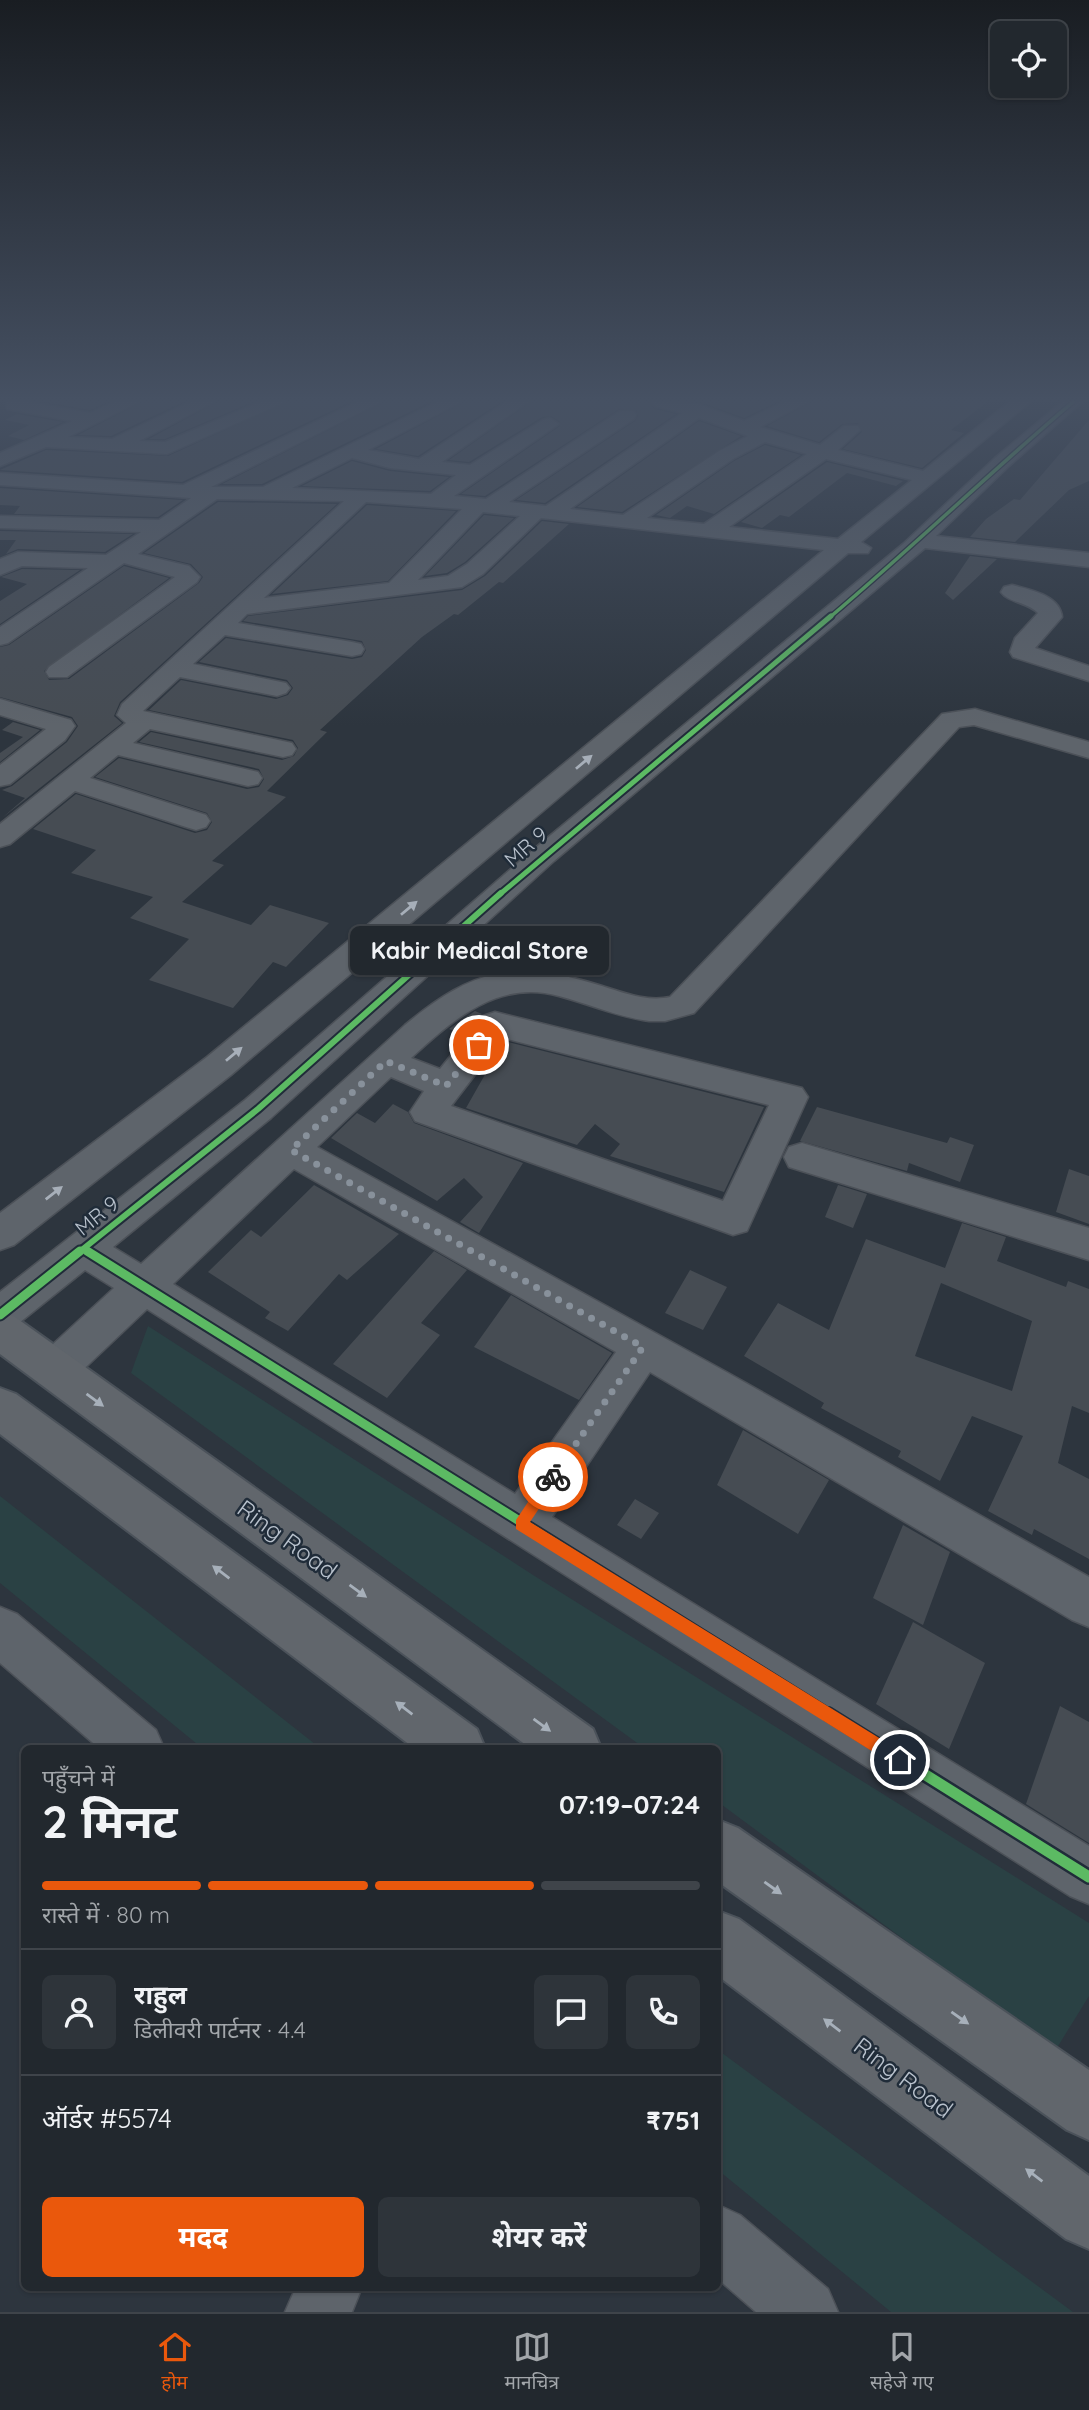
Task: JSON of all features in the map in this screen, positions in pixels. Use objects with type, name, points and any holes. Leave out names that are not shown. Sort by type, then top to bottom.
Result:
[{"type":"main road","name":"Ring Road","points":[[0,1330],[570,1745]]},
{"type":"main road","points":[[0,1408],[454,1745]]},
{"type":"main road","points":[[721,1851],[1089,2108]]},
{"type":"main road","name":"Ring Road","points":[[721,1942],[1089,2216]]},
{"type":"street","points":[[0,638],[188,510]]},
{"type":"street","points":[[283,749],[145,720],[130,715],[131,709],[346,510]]},
{"type":"street","points":[[396,589],[479,510]]},
{"type":"street","points":[[529,510],[625,523],[844,545],[1089,561]]},
{"type":"street","points":[[239,608],[440,585],[461,579],[548,510]]},
{"type":"street","points":[[625,523],[644,510]]},
{"type":"street","points":[[707,532],[739,510]]},
{"type":"street","name":"MR 9","points":[[7,1218],[219,1066],[887,510]]},
{"type":"street","name":"MR 9","points":[[0,1315],[258,1109],[554,846],[911,548],[951,510]]},
{"type":"street","points":[[2,524],[165,526]]},
{"type":"street","points":[[6,562],[117,559],[181,572],[189,577],[58,672]]},
{"type":"street","points":[[319,599],[344,569]]},
{"type":"street","points":[[1012,592],[1038,600],[1050,612],[1050,617],[1024,643],[1022,652],[1089,674]]},
{"type":"street","points":[[221,627],[352,649]]},
{"type":"street","points":[[173,668],[277,688]]},
{"type":"street","points":[[0,707],[62,726],[11,758],[0,778]]},
{"type":"street","points":[[54,1370],[142,1285],[386,1061],[470,994],[502,983],[528,980],[640,1009],[665,1012],[682,1005],[692,995],[951,720],[975,717],[1089,750]]},
{"type":"street","points":[[0,838],[145,720]]},
{"type":"street","points":[[113,746],[248,778]]},
{"type":"street","points":[[71,781],[196,821]]},
{"type":"street","points":[[397,985],[451,1008]]},
{"type":"street","points":[[495,1024],[790,1097],[733,1220],[428,1112],[446,1086],[495,1024]]},
{"type":"street","points":[[386,1061],[446,1086]]},
{"type":"street","points":[[291,1150],[643,1347],[1089,1603]]},
{"type":"street","points":[[802,1157],[1089,1244]]},
{"type":"street","points":[[83,1249],[1089,1877]]},
{"type":"street","points":[[521,1524],[643,1347]]},
{"type":"street","points":[[0,1631],[134,1745]]},
{"type":"street","points":[[721,2240],[805,2312]]},
{"type":"street","points":[[318,2312],[328,2291]]},
{"type":"green space","points":[[148,1326],[533,1575],[1089,1923],[1089,1996],[1055,2051],[721,1804],[721,1745],[640,1745],[131,1373]]},
{"type":"green space","points":[[0,1496],[316,1745],[198,1745],[0,1583]]},
{"type":"green space","points":[[721,2052],[1073,2312],[891,2312],[721,2172]]},
{"type":"building","points":[[17,510],[168,510],[158,517],[14,514]]},
{"type":"building","points":[[207,510],[331,510],[120,702],[114,716],[122,723],[2,818],[25,798],[2,790],[12,786],[67,742],[78,726],[72,717],[0,697],[0,647],[9,645],[124,566],[169,578],[44,671],[49,680],[69,679],[199,583],[203,577],[191,564],[144,553]]},
{"type":"building","points":[[362,510],[456,511],[388,581],[272,594]]},
{"type":"building","points":[[663,510],[681,510],[670,518],[656,515]]},
{"type":"building","points":[[700,510],[720,510],[714,514]]},
{"type":"building","points":[[758,510],[798,510],[789,517],[780,515],[762,528],[741,522]]},
{"type":"building","points":[[999,510],[1048,510],[1015,542],[970,537],[986,519]]},
{"type":"building","points":[[484,515],[514,518],[465,562],[447,573],[425,576]]},
{"type":"building","points":[[542,521],[569,524],[503,583],[499,582],[458,615],[454,614],[422,637],[320,730],[327,732],[267,791],[286,797],[212,861],[224,865],[182,902],[251,925],[270,905],[329,923],[286,967],[273,962],[233,1008],[149,980],[189,939],[130,918],[153,897],[71,873],[96,850],[33,829],[76,794],[195,833],[207,830],[212,822],[207,813],[95,777],[119,758],[247,789],[259,787],[264,779],[259,769],[139,742],[151,732],[282,760],[294,756],[298,748],[293,740],[149,710],[181,680],[276,699],[288,695],[293,688],[287,680],[199,662],[226,638],[352,659],[362,657],[366,650],[362,641],[243,621],[248,616],[462,590],[485,576]]},
{"type":"building","points":[[0,531],[133,534],[105,552],[18,549],[6,554],[16,540],[0,540]]},
{"type":"building","points":[[970,556],[997,559],[953,600],[945,593]]},
{"type":"building","points":[[22,569],[80,570],[0,624],[0,601],[27,584],[1,577]]},
{"type":"building","points":[[13,722],[40,730],[0,762],[0,753],[23,737],[2,730]]},
{"type":"building","points":[[475,1011],[482,1014],[465,1035],[449,1029]]},
{"type":"building","points":[[504,1041],[764,1107],[724,1192],[610,1156],[620,1144],[595,1124],[577,1145],[466,1108]]},
{"type":"building","points":[[393,1104],[408,1112],[414,1123],[523,1163],[479,1233],[460,1222],[483,1197],[464,1178],[437,1201],[331,1138],[357,1113],[375,1123]]},
{"type":"building","points":[[817,1107],[947,1143],[950,1137],[974,1145],[960,1182],[909,1163],[907,1171],[800,1141]]},
{"type":"building","points":[[1069,1169],[1089,1176],[1089,1224],[1056,1212]]},
{"type":"building","points":[[314,1185],[399,1234],[347,1280],[339,1274],[288,1331],[265,1318],[270,1312],[208,1272],[251,1230],[261,1237]]},
{"type":"building","points":[[838,1185],[867,1194],[853,1228],[825,1217]]},
{"type":"building","points":[[962,1223],[1006,1237],[997,1261],[1066,1287],[1068,1281],[1089,1289],[1089,1413],[1072,1406],[1058,1463],[1089,1479],[1089,1559],[1034,1529],[1032,1535],[988,1511],[1023,1436],[972,1416],[940,1481],[898,1457],[901,1451],[821,1408],[824,1403],[744,1356],[778,1303],[829,1330],[866,1239],[945,1268]],"holes":[[[941,1283],[1032,1321],[1012,1391],[915,1356]]]},
{"type":"building","points":[[434,1251],[467,1270],[421,1323],[440,1335],[387,1398],[333,1364]]},
{"type":"building","points":[[690,1270],[727,1287],[703,1330],[665,1313]]},
{"type":"building","points":[[511,1295],[612,1353],[579,1400],[474,1347]]},
{"type":"building","points":[[743,1430],[829,1480],[798,1534],[717,1485]]},
{"type":"building","points":[[635,1499],[659,1513],[641,1539],[617,1525]]},
{"type":"building","points":[[903,1525],[950,1552],[923,1625],[873,1598]]},
{"type":"building","points":[[913,1622],[985,1663],[949,1749],[876,1704]]},
{"type":"building","points":[[1060,1706],[1089,1722],[1089,1843],[1026,1804]]},
{"type":"cycle path","points":[[0,1315],[258,1109],[544,855],[911,549],[952,510]]},
{"type":"cycle path","points":[[84,1249],[1089,1877]]},
{"type":"way so far","points":[[479,1045],[446,1086],[386,1061],[291,1150],[643,1347],[553,1477]]},
{"type":"place","name":"Kabir Medical Store","points":[[479,1045]]},
{"type":"route","points":[[553,1477],[521,1524],[900,1760]]}]
